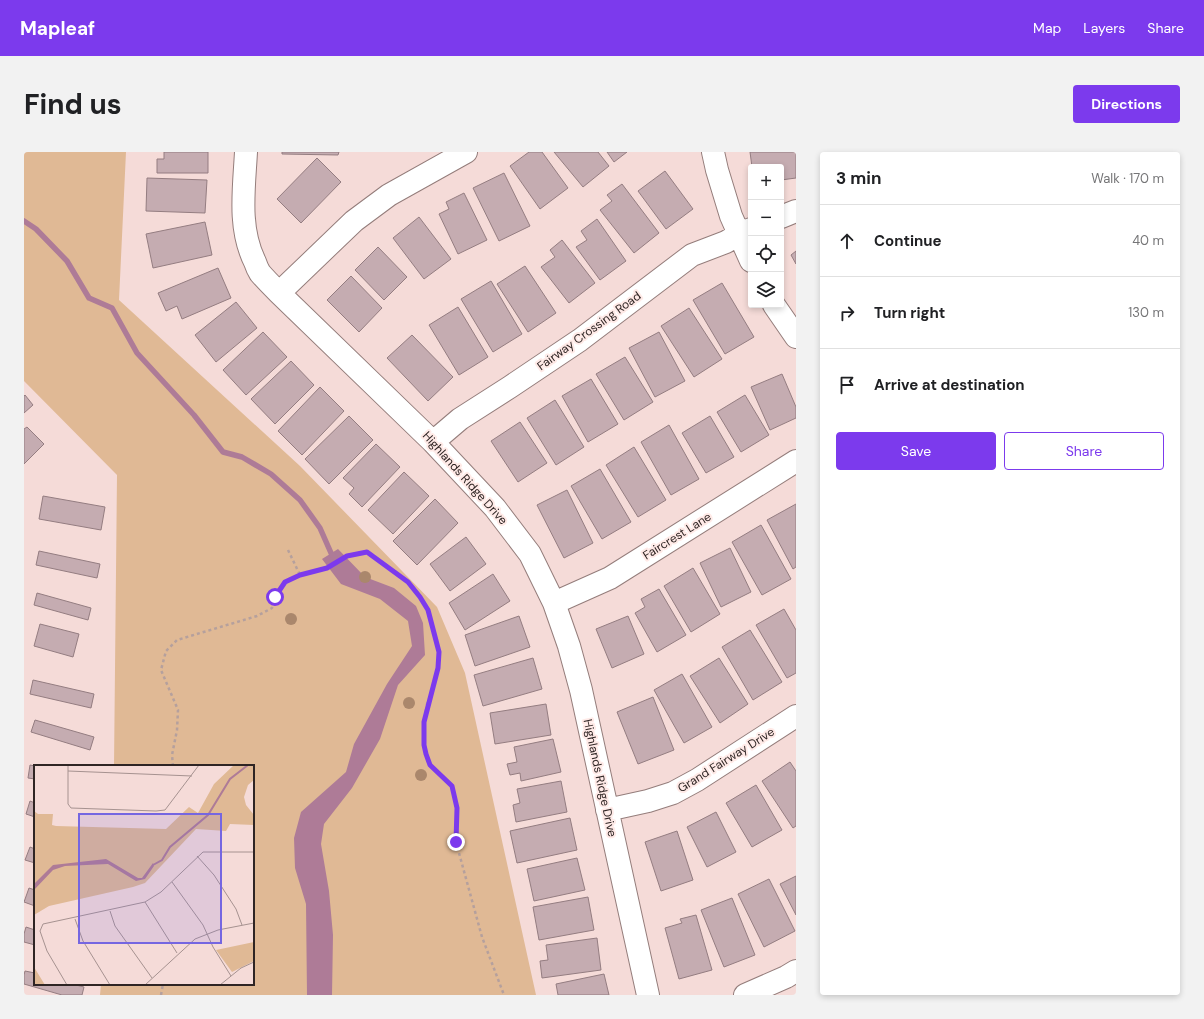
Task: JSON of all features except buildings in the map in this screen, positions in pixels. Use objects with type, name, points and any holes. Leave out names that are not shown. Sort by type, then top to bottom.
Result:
[{"type":"street","name":"Highlands Ridge Drive","points":[[246,152],[243,208],[244,225],[252,257],[260,272],[279,293],[433,442],[495,508],[530,554],[554,603],[569,646],[581,690],[648,995]]},
{"type":"street","points":[[279,293],[354,221],[390,195],[466,152]]},
{"type":"street","points":[[713,152],[731,216],[745,231],[745,251],[748,256]]},
{"type":"street","points":[[784,216],[796,211]]},
{"type":"street","name":"Fairway Crossing Road","points":[[433,442],[460,419],[580,340],[692,256],[726,242],[745,231]]},
{"type":"street","points":[[776,308],[796,337]]},
{"type":"street","name":"Faircrest Lane","points":[[554,603],[610,578],[796,461]]},
{"type":"street","name":"Grand Fairway Drive","points":[[607,810],[648,801],[673,793],[697,780],[796,716]]},
{"type":"street","points":[[745,995],[796,971]]},
{"type":"path","points":[[288,550],[300,575]]},
{"type":"path","points":[[173,765],[172,756],[177,730],[178,710],[161,670],[166,651],[177,640],[257,616],[272,608],[275,597],[285,582],[300,575],[327,568],[347,556],[367,552],[408,582],[428,610],[439,652],[438,668],[424,722],[425,750],[430,765],[452,786],[457,808],[456,842],[482,937],[504,995]]},
{"type":"path","points":[[161,995],[163,985]]},
{"type":"shaded area","points":[[24,152],[126,152],[119,300],[300,466],[437,607],[465,673],[536,995],[100,995],[101,985],[254,985],[254,765],[114,765],[117,475],[24,381]]},
{"type":"shaded area","points":[[338,549],[365,577],[394,588],[416,606],[423,623],[425,655],[398,685],[380,739],[352,788],[324,824],[321,844],[329,891],[333,935],[332,995],[307,995],[306,904],[295,868],[294,838],[301,812],[346,772],[354,744],[387,684],[412,646],[408,621],[380,599],[341,584],[322,559]]},
{"type":"waterway","points":[[24,221],[36,229],[67,261],[89,298],[112,308],[137,353],[194,415],[223,452],[242,457],[271,474],[300,500],[320,528],[331,553],[335,558]]},
{"type":"route","points":[[275,597],[285,582],[300,575],[327,568],[347,556],[367,552],[408,582],[420,597],[428,610],[439,652],[438,668],[432,692],[427,704],[424,722],[424,745],[430,765],[452,786],[457,808],[456,842]]}]
